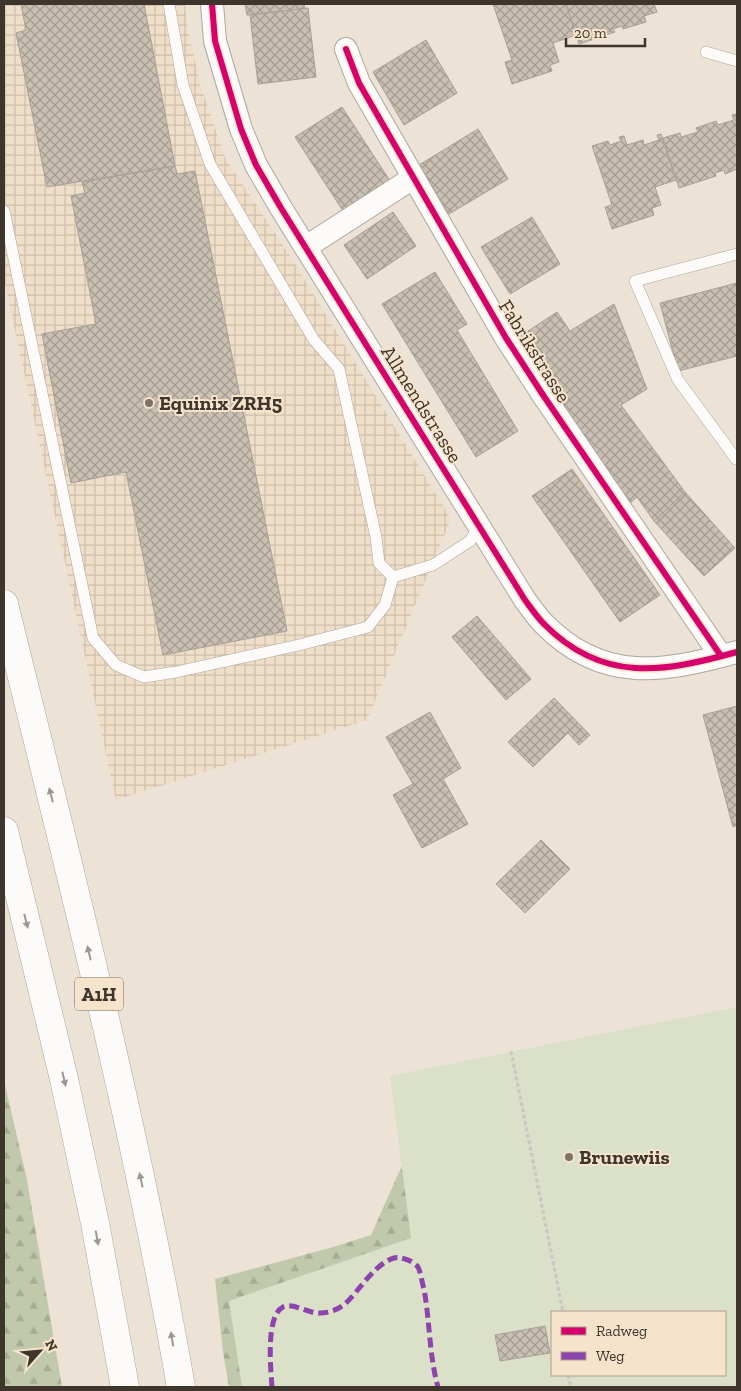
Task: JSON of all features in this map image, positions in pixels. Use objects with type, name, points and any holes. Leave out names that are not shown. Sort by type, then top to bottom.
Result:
[{"type":"highway","name":"A1H","points":[[4,604],[82,921],[120,1086],[164,1291],[181,1387]]},
{"type":"highway","name":"A1H","points":[[4,831],[68,1098],[94,1222],[125,1387]]},
{"type":"highway","points":[[4,837],[14,873]]},
{"type":"street","name":"Allmendstrasse","points":[[212,4],[215,41],[241,129],[256,165],[525,600],[544,624],[564,641],[588,656],[614,666],[643,669],[676,667],[729,654]]},
{"type":"street","name":"Fabrikstrasse","points":[[346,49],[359,83],[511,346],[543,395],[729,654]]},
{"type":"street","points":[[306,247],[414,178]]},
{"type":"lane","points":[[169,4],[183,85],[210,164],[314,340],[339,369],[376,537],[379,563],[393,576]]},
{"type":"lane","points":[[706,52],[737,61]]},
{"type":"lane","points":[[4,211],[94,638],[116,665],[144,677],[176,672],[299,645],[368,626],[385,605],[393,576]]},
{"type":"lane","points":[[737,254],[635,281],[678,380],[737,458]]},
{"type":"lane","points":[[393,576],[432,565],[470,541],[480,526]]},
{"type":"path","points":[[511,1051],[563,1311]]},
{"type":"shaded area","points":[[4,4],[185,4],[187,25],[200,84],[225,158],[290,256],[451,519],[367,720],[116,800],[4,279]]},
{"type":"green space","name":"Brunewiis","points":[[737,1007],[737,1387],[242,1387],[229,1301],[411,1238],[390,1076]]},
{"type":"green space","points":[[4,1080],[27,1180],[62,1387],[4,1387]]},
{"type":"green space","points":[[404,1161],[481,1387],[229,1387],[215,1279],[371,1235]]},
{"type":"building","points":[[21,4],[144,4],[175,166],[47,187],[16,33],[26,30]]},
{"type":"building","points":[[245,4],[304,4],[305,9],[247,15]]},
{"type":"building","points":[[493,4],[566,4],[576,35],[553,43],[559,62],[550,65],[552,71],[512,84],[505,62],[512,60]]},
{"type":"building","points":[[566,4],[654,4],[657,12],[644,16],[646,22],[623,29],[622,26],[613,29],[615,32],[579,44]]},
{"type":"building","points":[[308,8],[316,77],[258,84],[250,15]]},
{"type":"building","points":[[426,40],[457,93],[404,125],[373,72]]},
{"type":"building","points":[[342,107],[392,184],[345,214],[295,137]]},
{"type":"building","points":[[736,114],[737,169],[725,174],[724,170],[715,173],[716,176],[679,188],[663,138],[680,133],[681,137],[698,132],[696,128],[716,121],[718,125],[734,120],[732,115]]},
{"type":"building","points":[[478,129],[508,179],[449,214],[419,165]]},
{"type":"building","points":[[661,134],[676,180],[655,187],[661,205],[652,208],[654,215],[612,229],[605,207],[612,205],[592,146],[608,141],[610,145],[621,141],[619,137],[624,136],[627,145],[643,140],[644,145],[659,140],[657,135]]},
{"type":"building","name":"Equinix ZRH5","points":[[175,166],[177,174],[195,171],[287,631],[163,655],[126,472],[71,483],[42,334],[96,324],[71,196],[85,193],[82,182]]},
{"type":"building","points":[[393,212],[416,246],[367,279],[344,245]]},
{"type":"building","points":[[532,217],[560,264],[510,294],[481,247]]},
{"type":"building","points":[[435,272],[467,324],[457,330],[518,431],[476,457],[382,304]]},
{"type":"building","points":[[737,283],[737,356],[678,371],[660,303]]},
{"type":"building","points":[[614,304],[647,389],[621,405],[685,492],[654,521],[637,497],[627,506],[513,341],[557,312],[570,331]]},
{"type":"building","points":[[572,469],[660,595],[620,622],[532,496]]},
{"type":"building","points":[[685,492],[735,548],[704,576],[654,521]]},
{"type":"building","points":[[477,616],[531,679],[506,700],[452,637]]},
{"type":"building","points":[[554,698],[590,735],[579,745],[568,733],[533,767],[508,742]]},
{"type":"building","points":[[737,706],[737,825],[733,827],[703,715]]},
{"type":"building","points":[[430,712],[461,768],[443,779],[468,824],[422,848],[393,795],[413,784],[386,737]]},
{"type":"building","points":[[541,840],[570,869],[525,913],[496,884]]},
{"type":"building","points":[[545,1326],[550,1353],[500,1361],[495,1335]]},
{"type":"marked path","points":[[272,1387],[270,1344],[271,1332],[277,1312],[286,1306],[317,1313],[335,1310],[347,1302],[381,1265],[394,1258],[407,1259],[414,1263],[420,1272],[438,1387]]},
{"type":"cycle path","points":[[212,4],[215,41],[241,129],[256,165],[536,615],[566,643],[589,656],[612,664],[635,668],[659,668],[737,652]]},
{"type":"cycle path","points":[[346,49],[359,83],[506,338],[721,656]]},
{"type":"place","name":"Equinix ZRH5","points":[[149,403]]},
{"type":"place","name":"Brunewiis","points":[[569,1157]]}]
